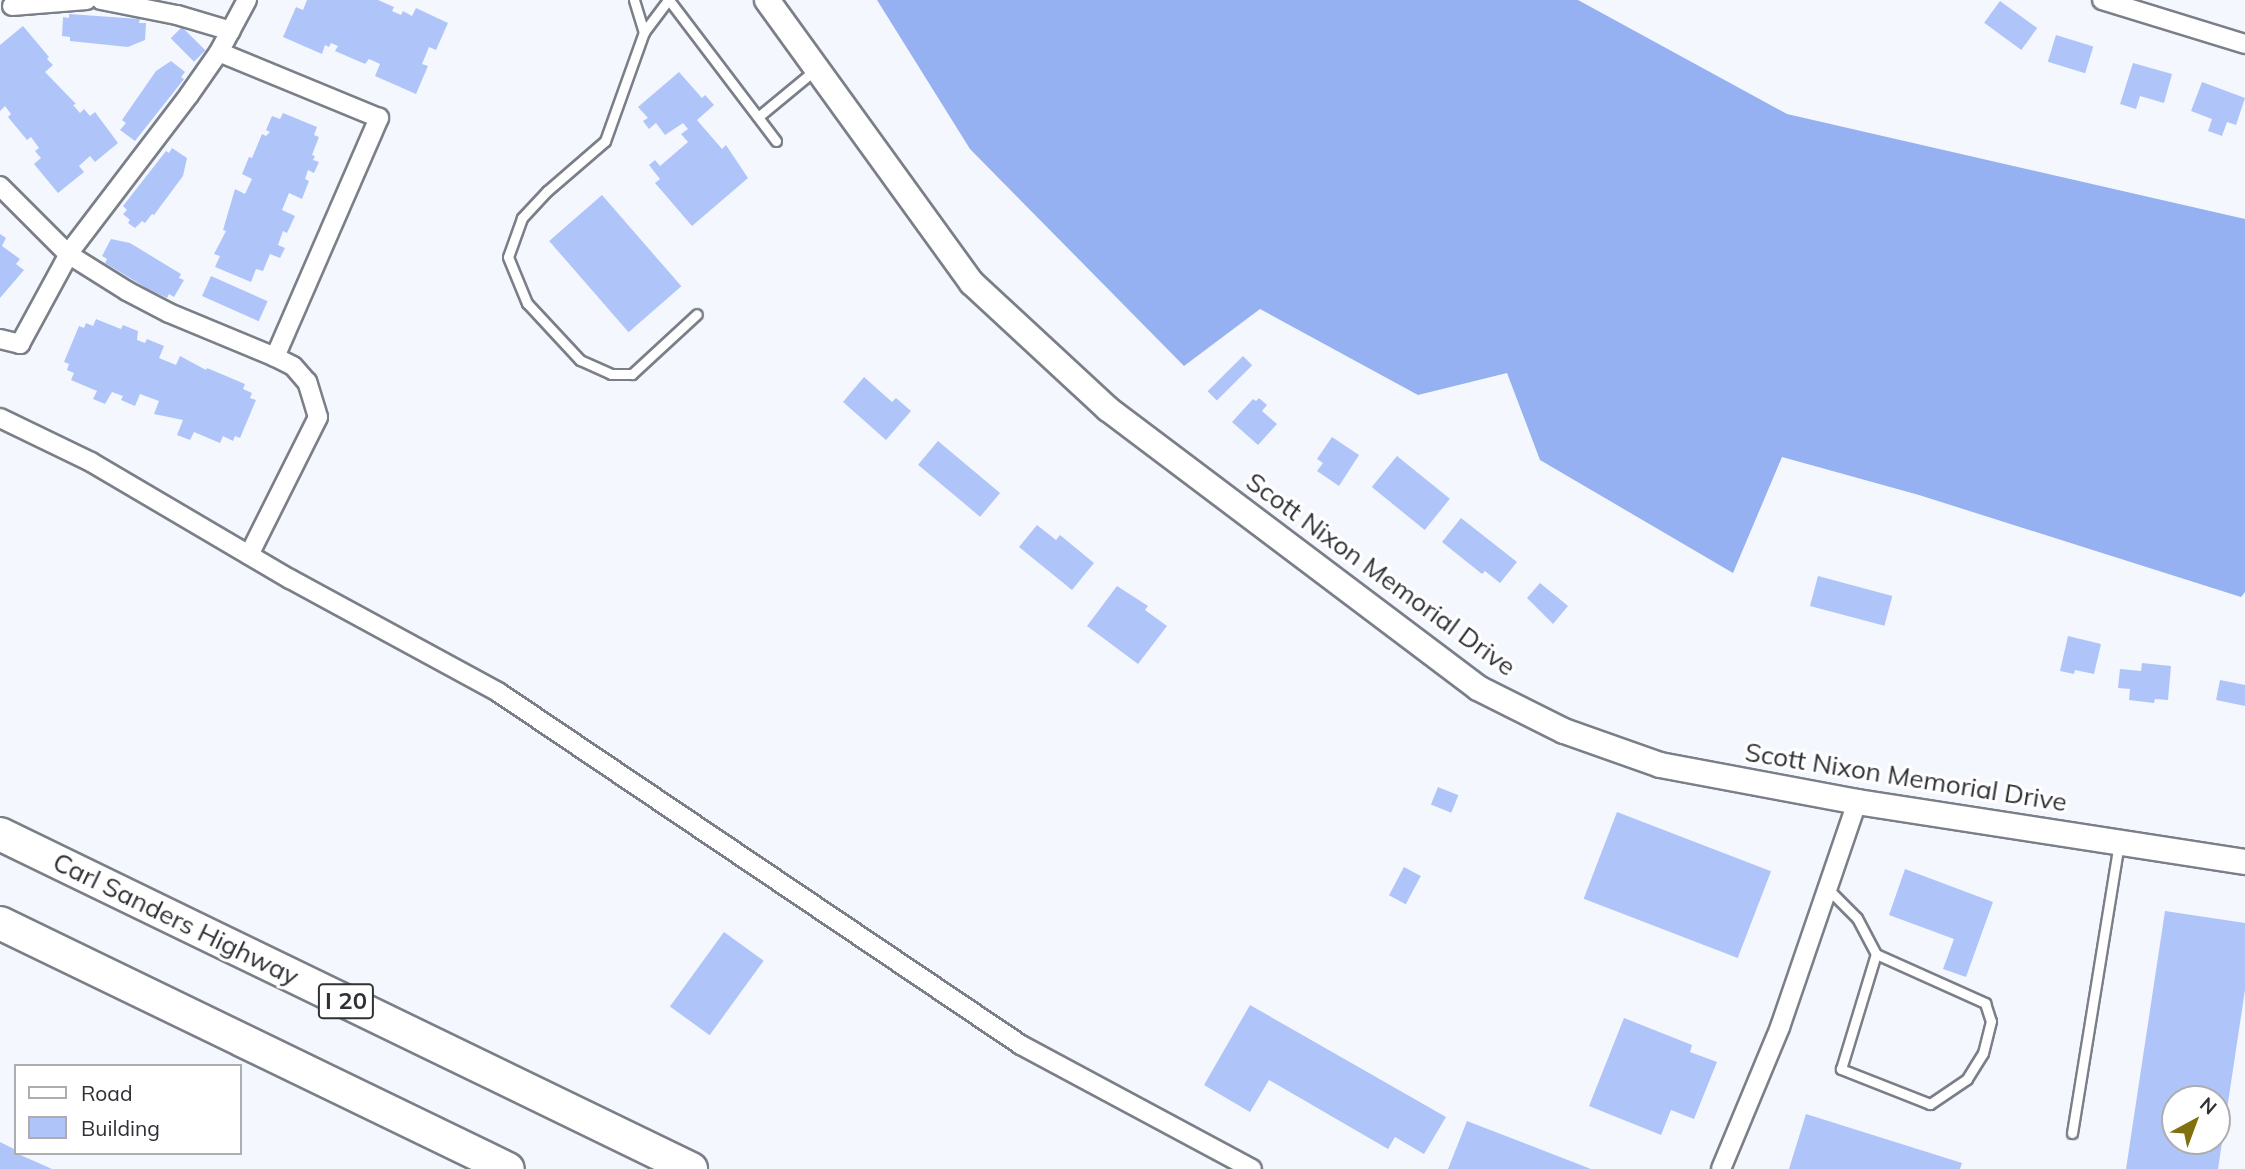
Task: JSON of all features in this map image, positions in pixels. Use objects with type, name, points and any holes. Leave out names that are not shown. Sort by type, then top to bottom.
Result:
[{"type":"highway","name":"Carl Sanders Highway","points":[[0,834],[691,1169]]},
{"type":"highway","points":[[0,923],[508,1169]]},
{"type":"main road","name":"Scott Nixon Memorial Drive","points":[[767,0],[972,284],[1108,409],[1478,688],[1564,731],[1660,765],[1857,802],[2245,862]]},
{"type":"street","points":[[9,5],[86,0]]},
{"type":"street","points":[[101,0],[177,15],[231,31]]},
{"type":"street","points":[[0,339],[20,344],[68,254],[219,52],[247,0]]},
{"type":"street","points":[[2102,0],[2245,44]]},
{"type":"street","points":[[219,52],[379,118],[275,357]]},
{"type":"street","points":[[0,187],[68,254],[169,313],[293,366],[307,382],[318,417],[248,555]]},
{"type":"street","points":[[0,418],[91,461],[248,555],[498,692],[1021,1045],[1252,1169]]},
{"type":"street","points":[[1721,1169],[1780,1027],[1857,802]]},
{"type":"lane","points":[[634,0],[644,32]]},
{"type":"lane","points":[[696,314],[632,374],[611,374],[580,359],[527,303],[508,257],[522,218],[547,191],[605,141],[644,32],[669,0],[776,141]]},
{"type":"lane","points":[[758,117],[817,68]]},
{"type":"lane","points":[[2072,1133],[2119,842]]},
{"type":"lane","points":[[1827,888],[1857,918],[1876,954],[1986,1003],[1991,1021],[1983,1053],[1967,1079],[1930,1104],[1841,1069],[1876,954]]},
{"type":"shaded area","points":[[877,0],[1578,0],[1787,114],[2245,219],[2245,592],[2241,597],[1919,495],[1782,457],[1733,573],[1540,460],[1507,373],[1418,395],[1260,309],[1184,366],[970,149]]},
{"type":"building","points":[[307,0],[378,0],[394,7],[392,11],[401,15],[403,11],[412,16],[416,8],[448,23],[436,50],[429,47],[422,64],[428,66],[416,94],[375,76],[380,64],[369,59],[365,64],[335,51],[338,46],[331,43],[329,47],[325,45],[322,54],[283,37],[296,7],[303,10]]},
{"type":"building","points":[[2000,1],[2037,28],[2021,50],[1984,23]]},
{"type":"building","points":[[69,14],[140,19],[139,23],[146,23],[145,40],[128,47],[70,41],[70,37],[62,36],[63,17],[69,18]]},
{"type":"building","points":[[23,26],[53,65],[45,72],[76,104],[73,105],[80,113],[84,109],[90,116],[95,112],[118,143],[95,162],[90,156],[79,166],[84,172],[58,193],[34,164],[41,158],[35,151],[39,148],[31,137],[27,140],[8,117],[11,114],[5,106],[0,111],[0,45]]},
{"type":"building","points":[[182,27],[205,50],[194,62],[171,38]]},
{"type":"building","points":[[2056,35],[2093,46],[2085,73],[2048,62]]},
{"type":"building","points":[[171,61],[185,72],[181,77],[184,79],[135,141],[120,130],[126,123],[122,120],[156,71]]},
{"type":"building","points":[[2133,63],[2172,74],[2164,103],[2140,96],[2136,109],[2120,104]]},
{"type":"building","points":[[679,72],[702,98],[705,95],[714,105],[697,120],[722,149],[726,145],[748,178],[692,226],[655,183],[660,179],[649,165],[655,160],[660,166],[688,142],[681,134],[688,129],[683,123],[665,135],[656,123],[649,129],[643,121],[648,118],[638,107]]},
{"type":"building","points":[[2202,82],[2245,98],[2236,125],[2227,122],[2222,136],[2208,131],[2212,119],[2191,111]]},
{"type":"building","points":[[283,113],[317,127],[314,135],[319,137],[312,155],[315,156],[313,160],[319,162],[314,173],[308,170],[305,179],[309,181],[302,199],[289,193],[282,210],[295,216],[287,233],[283,231],[278,245],[285,248],[280,258],[270,254],[263,271],[256,269],[251,282],[215,267],[220,256],[214,254],[226,231],[223,230],[235,189],[245,194],[252,179],[242,174],[249,157],[252,158],[262,134],[266,136],[270,132],[266,130],[272,116],[280,119]]},
{"type":"building","points":[[172,148],[187,158],[183,176],[154,215],[135,228],[123,214],[127,210],[123,206],[166,151],[169,153]]},
{"type":"building","points":[[602,195],[681,286],[629,332],[549,241]]},
{"type":"building","points":[[0,234],[6,238],[2,246],[20,259],[16,264],[24,270],[0,298]]},
{"type":"building","points":[[111,239],[130,243],[181,274],[179,278],[184,280],[174,297],[169,294],[167,298],[148,289],[105,263],[107,259],[102,256]]},
{"type":"building","points":[[211,276],[268,301],[259,321],[202,296]]},
{"type":"building","points":[[96,319],[121,329],[123,325],[138,331],[137,340],[145,343],[147,339],[164,346],[159,358],[176,365],[180,356],[206,370],[207,368],[245,384],[243,389],[252,393],[250,398],[256,400],[240,438],[235,436],[233,441],[223,436],[220,443],[194,432],[190,440],[177,435],[183,420],[154,414],[159,401],[140,394],[135,406],[121,400],[123,396],[112,392],[105,404],[93,399],[97,391],[71,380],[74,373],[67,370],[69,364],[64,362],[79,326],[84,328],[86,323],[93,326]]},
{"type":"building","points":[[1243,356],[1252,365],[1217,401],[1208,391]]},
{"type":"building","points":[[864,377],[892,402],[896,398],[911,411],[886,440],[843,402]]},
{"type":"building","points":[[1259,398],[1267,405],[1262,411],[1277,424],[1258,445],[1232,422],[1253,399],[1256,401]]},
{"type":"building","points":[[1332,437],[1359,455],[1339,486],[1317,471],[1323,463],[1317,459]]},
{"type":"building","points":[[938,441],[1000,493],[980,517],[918,465]]},
{"type":"building","points":[[1397,456],[1450,499],[1425,530],[1372,487]]},
{"type":"building","points":[[1461,518],[1517,562],[1500,583],[1485,571],[1482,574],[1442,542]]},
{"type":"building","points":[[1037,525],[1056,540],[1060,535],[1094,563],[1072,590],[1019,547]]},
{"type":"building","points":[[1818,576],[1892,596],[1884,626],[1810,606]]},
{"type":"building","points":[[1540,583],[1568,606],[1553,624],[1527,598]]},
{"type":"building","points":[[1117,586],[1148,606],[1145,610],[1167,626],[1138,664],[1087,626]]},
{"type":"building","points":[[2068,636],[2101,644],[2094,674],[2075,670],[2074,674],[2060,671]]},
{"type":"building","points":[[2142,663],[2171,666],[2168,700],[2155,699],[2154,703],[2129,700],[2130,689],[2118,688],[2120,669],[2141,671]]},
{"type":"building","points":[[2220,680],[2245,685],[2245,706],[2216,700]]},
{"type":"building","points":[[1438,787],[1458,795],[1451,813],[1431,805]]},
{"type":"building","points":[[1617,812],[1771,871],[1738,958],[1584,899]]},
{"type":"building","points":[[1404,867],[1421,876],[1406,904],[1389,895]]},
{"type":"building","points":[[1905,869],[1993,902],[1966,977],[1943,969],[1954,939],[1889,915]]},
{"type":"building","points":[[2165,911],[2245,923],[2245,990],[2231,1085],[2161,1085],[2161,1155],[2220,1155],[2218,1169],[2126,1169]]},
{"type":"building","points":[[724,932],[764,961],[710,1035],[670,1006]]},
{"type":"building","points":[[1250,1005],[1446,1117],[1424,1154],[1395,1137],[1388,1149],[1269,1080],[1250,1112],[1204,1085]]},
{"type":"building","points":[[1624,1018],[1692,1045],[1690,1052],[1717,1062],[1694,1119],[1671,1110],[1661,1135],[1589,1106]]},
{"type":"building","points":[[1806,1114],[1962,1163],[1960,1169],[1789,1169]]},
{"type":"building","points":[[1467,1121],[1591,1169],[1448,1169]]},
{"type":"building","points":[[0,1142],[14,1149],[14,1155],[20,1155],[52,1169],[0,1169]]}]
